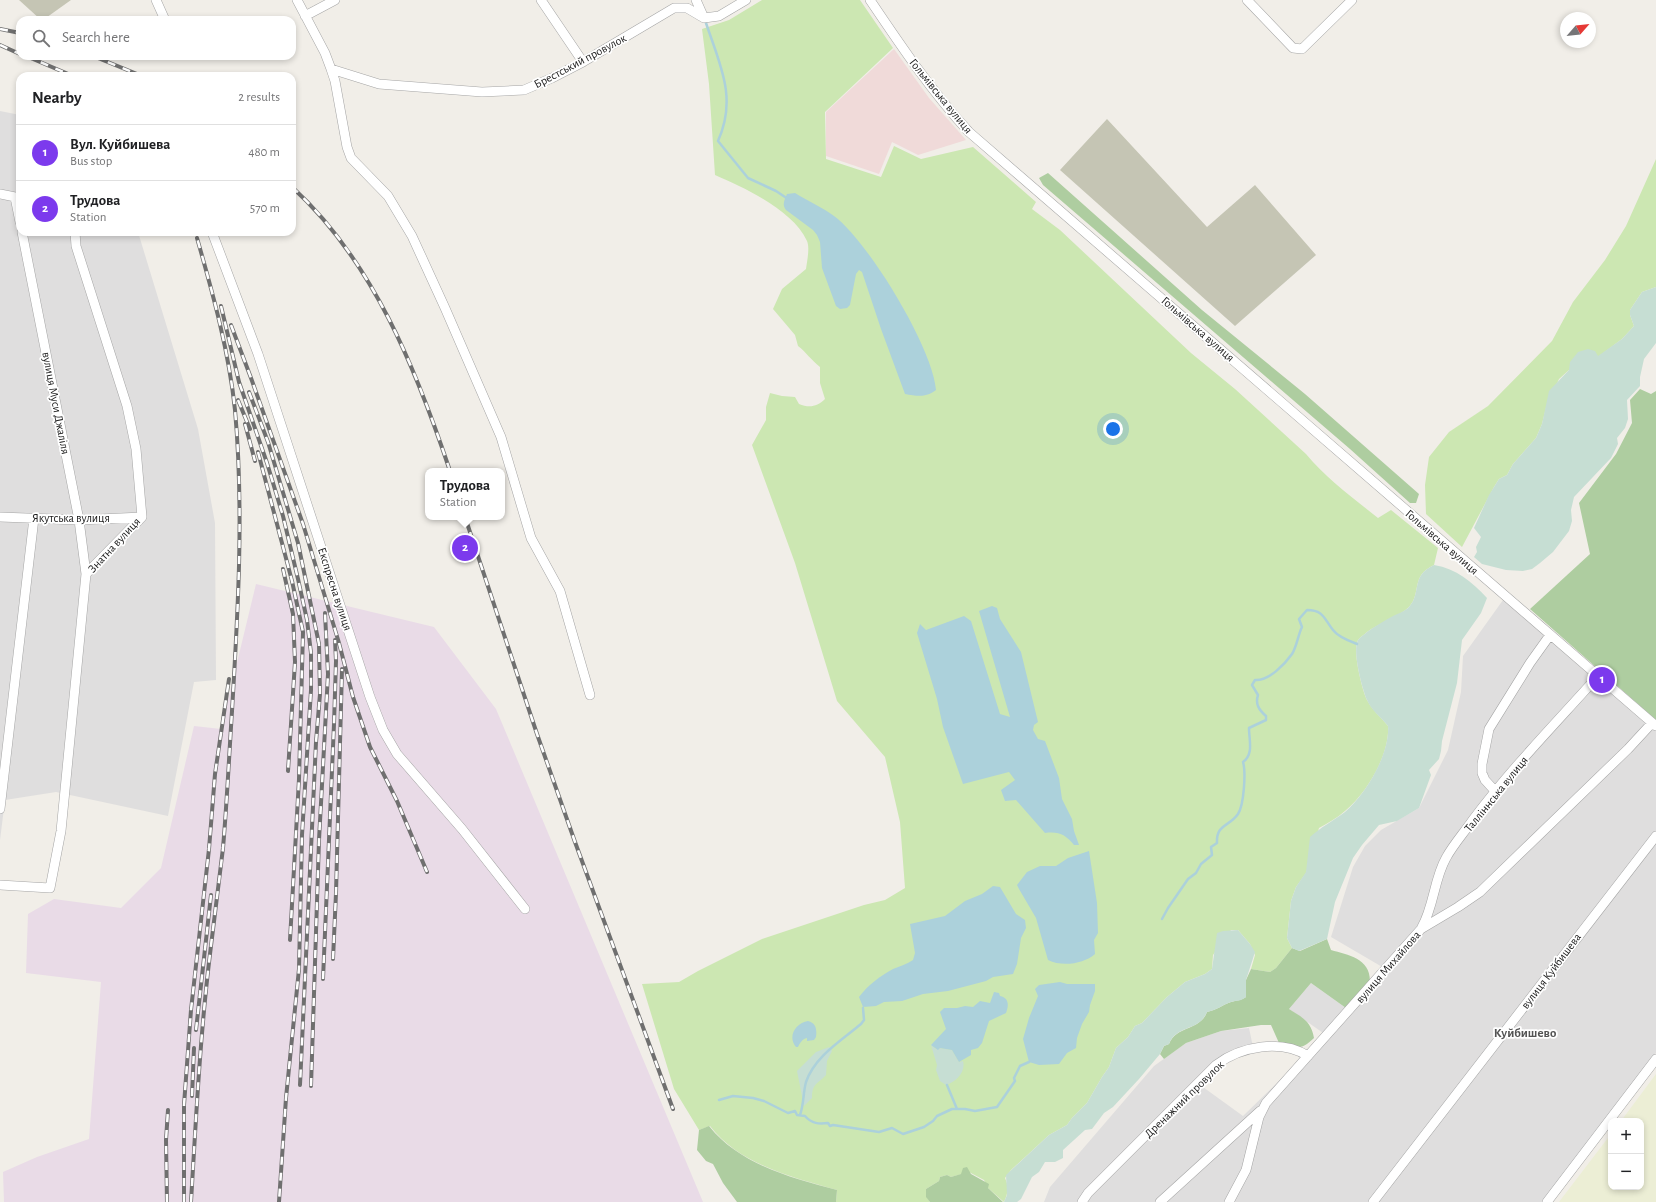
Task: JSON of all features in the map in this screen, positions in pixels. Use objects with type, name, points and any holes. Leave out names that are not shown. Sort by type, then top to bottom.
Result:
[{"type":"street","points":[[156,0],[164,16]]},
{"type":"street","points":[[297,0],[331,69],[335,81],[347,147],[351,158],[388,196],[412,236],[501,437],[531,538],[560,591],[590,694]]},
{"type":"street","points":[[305,16],[335,0]]},
{"type":"street","points":[[542,0],[583,62]]},
{"type":"street","points":[[696,0],[704,18],[719,16],[746,0]]},
{"type":"street","name":"Гольмівська вулиця","points":[[870,0],[918,70],[949,110],[970,132],[1654,725]]},
{"type":"street","points":[[1247,0],[1293,48],[1302,49],[1352,0]]},
{"type":"street","name":"Брестський провулок","points":[[331,69],[379,84],[482,92],[524,90],[583,62],[674,8],[687,8],[704,18]]},
{"type":"street","points":[[0,194],[16,197]]},
{"type":"street","name":"вулиця Муси Джаліля","points":[[23,236],[79,520],[86,574]]},
{"type":"street","name":"Знатна вулиця","points":[[0,885],[50,888],[61,831],[86,574],[142,517],[136,449],[127,406],[76,246],[75,236]]},
{"type":"street","name":"Експресна вулиця","points":[[213,236],[261,364],[367,689],[382,730],[407,768],[462,830],[525,909]]},
{"type":"street","name":"Якутська вулиця","points":[[0,517],[79,520],[142,517]]},
{"type":"street","points":[[0,809],[34,518]]},
{"type":"street","points":[[1495,791],[1485,780],[1482,774],[1482,764],[1489,729],[1530,663],[1550,635]]},
{"type":"street","name":"Талліннська вулиця","points":[[1421,929],[1427,919],[1433,902],[1441,867],[1445,859],[1495,791],[1598,676]]},
{"type":"street","name":"вулиця Михайлова","points":[[1229,1202],[1246,1170],[1261,1110],[1421,929],[1480,892],[1654,725]]},
{"type":"street","name":"вулиця Куйбишева","points":[[1373,1202],[1656,836]]},
{"type":"street","name":"Дренажний провулок","points":[[1082,1202],[1088,1193],[1216,1065],[1232,1055],[1269,1046],[1298,1051],[1308,1056]]},
{"type":"street","points":[[1547,1202],[1656,1059]]},
{"type":"street","points":[[1160,1202],[1261,1110]]},
{"type":"shaded area","points":[[19,0],[71,0],[49,16],[37,16]]},
{"type":"shaded area","points":[[894,49],[929,98],[966,140],[918,155],[892,142],[879,174],[826,156],[826,112]]},
{"type":"shaded area","points":[[0,111],[16,114],[16,236],[139,236],[198,429],[215,523],[216,680],[194,682],[168,816],[56,792],[5,800],[0,840]]},
{"type":"shaded area","points":[[1107,119],[1207,227],[1255,185],[1316,255],[1235,326],[1060,170]]},
{"type":"shaded area","points":[[1656,287],[1656,343],[1644,359],[1640,377],[1640,386],[1627,400],[1628,419],[1625,428],[1617,438],[1618,444],[1611,458],[1574,497],[1571,510],[1572,521],[1569,531],[1553,552],[1532,569],[1523,571],[1506,570],[1482,564],[1474,557],[1477,552],[1476,547],[1481,537],[1474,528],[1489,495],[1499,479],[1507,475],[1513,464],[1536,438],[1542,424],[1549,391],[1569,370],[1570,362],[1578,352],[1588,349],[1595,351],[1598,356],[1622,339],[1634,326],[1630,315],[1630,310],[1642,292]]},
{"type":"shaded area","points":[[1434,565],[1450,569],[1457,573],[1475,586],[1487,598],[1481,613],[1462,640],[1457,683],[1442,741],[1439,759],[1429,770],[1431,775],[1419,808],[1397,821],[1379,825],[1353,858],[1335,902],[1327,939],[1299,951],[1292,948],[1287,938],[1291,901],[1296,887],[1306,872],[1310,837],[1345,812],[1361,795],[1381,761],[1388,737],[1388,726],[1369,704],[1365,694],[1358,670],[1356,645],[1361,637],[1373,628],[1409,607],[1413,602],[1419,579],[1427,569]]},
{"type":"shaded area","points":[[256,584],[434,627],[496,709],[703,1202],[4,1202],[3,1172],[37,1157],[89,1139],[101,982],[26,973],[28,914],[54,899],[121,908],[161,868],[194,726],[221,729]]},
{"type":"shaded area","points":[[1503,600],[1656,731],[1656,1053],[1542,1202],[1044,1202],[1050,1187],[1154,1066],[1186,1043],[1221,1031],[1249,1028],[1253,1047],[1196,1082],[1243,1116],[1326,1035],[1289,1009],[1311,983],[1346,1008],[1384,968],[1331,937],[1353,867],[1365,846],[1381,830],[1419,808],[1448,750],[1461,692],[1463,656]]},
{"type":"shaded area","points":[[1238,930],[1255,952],[1246,980],[1246,997],[1242,1000],[1231,1002],[1207,1012],[1199,1023],[1177,1033],[1169,1044],[1164,1046],[1160,1054],[1139,1079],[1113,1107],[1104,1113],[1092,1129],[1085,1130],[1063,1150],[1063,1158],[1055,1162],[1045,1162],[1039,1172],[1032,1177],[1021,1199],[1017,1202],[1004,1202],[1007,1195],[1006,1175],[1049,1135],[1067,1125],[1087,1103],[1109,1067],[1116,1048],[1128,1037],[1135,1026],[1142,1023],[1167,997],[1185,982],[1205,974],[1212,969],[1217,933]]},
{"type":"shaded area","points":[[931,1045],[936,1049],[940,1048],[952,1050],[959,1062],[963,1061],[964,1065],[962,1073],[950,1084],[946,1085],[940,1081],[936,1070],[937,1065]]},
{"type":"shaded area","points":[[829,1047],[832,1051],[827,1061],[826,1075],[816,1084],[813,1089],[812,1098],[804,1106],[797,1071],[816,1052]]},
{"type":"shaded area","points":[[1656,1074],[1656,1202],[1559,1202],[1608,1138],[1608,1190],[1644,1190],[1644,1118],[1623,1118]]},
{"type":"green space","points":[[762,0],[860,0],[893,48],[825,112],[826,159],[881,177],[894,146],[921,159],[973,147],[1036,202],[1032,209],[1060,230],[1191,353],[1235,389],[1306,454],[1340,488],[1378,518],[1391,510],[1438,548],[1434,565],[1427,569],[1419,579],[1413,602],[1409,607],[1400,614],[1372,629],[1358,640],[1356,645],[1360,679],[1365,695],[1371,707],[1388,726],[1388,737],[1381,760],[1369,784],[1342,814],[1319,828],[1306,873],[1296,887],[1291,901],[1287,938],[1292,948],[1276,968],[1270,972],[1251,969],[1255,955],[1250,944],[1238,930],[1231,930],[1213,955],[1212,969],[1205,974],[1185,982],[1167,997],[1142,1023],[1135,1026],[1128,1037],[1116,1048],[1109,1067],[1087,1103],[1067,1125],[1049,1135],[1011,1170],[1005,1178],[1008,1190],[1004,1202],[988,1188],[984,1180],[969,1172],[951,1177],[947,1175],[940,1177],[939,1181],[926,1189],[926,1196],[930,1202],[836,1202],[837,1190],[785,1174],[751,1160],[722,1139],[710,1126],[699,1130],[674,1089],[642,984],[679,982],[762,939],[864,905],[885,900],[905,888],[900,822],[885,757],[837,701],[795,563],[752,445],[766,420],[766,407],[770,393],[795,397],[799,404],[806,406],[816,405],[825,399],[820,383],[820,367],[798,346],[795,335],[773,309],[782,289],[806,269],[808,251],[807,241],[791,219],[780,210],[754,193],[715,175],[709,84],[702,29],[729,20]]},
{"type":"green space","points":[[1656,159],[1656,287],[1642,292],[1630,310],[1630,315],[1634,326],[1622,339],[1598,357],[1569,370],[1559,379],[1546,408],[1542,424],[1536,438],[1513,464],[1507,475],[1499,479],[1462,547],[1426,514],[1425,485],[1429,457],[1449,432],[1488,406],[1552,341],[1573,302],[1605,260],[1626,226]]},
{"type":"green space","points":[[1048,173],[1202,310],[1305,394],[1419,494],[1416,503],[1410,503],[1350,449],[1043,185],[1039,178]]},
{"type":"green space","points":[[1640,389],[1651,394],[1656,391],[1656,720],[1530,609],[1590,554],[1579,503],[1616,454],[1632,423],[1630,400]]},
{"type":"green space","points":[[1327,939],[1331,950],[1351,956],[1362,962],[1369,973],[1370,981],[1346,1008],[1311,983],[1289,1009],[1306,1020],[1313,1032],[1314,1038],[1305,1045],[1301,1047],[1294,1047],[1279,1043],[1271,1025],[1261,1025],[1221,1031],[1186,1043],[1164,1059],[1160,1054],[1164,1046],[1169,1044],[1177,1034],[1199,1022],[1204,1018],[1207,1012],[1246,997],[1246,980],[1251,969],[1270,972],[1276,968],[1292,948],[1300,951]]},
{"type":"green space","points":[[709,1126],[736,1151],[751,1160],[785,1175],[837,1190],[836,1202],[737,1202],[723,1183],[713,1164],[706,1161],[697,1150],[699,1130]]},
{"type":"green space","points":[[967,1167],[971,1174],[989,1184],[988,1188],[1003,1202],[930,1202],[926,1197],[926,1189],[939,1181],[940,1177],[947,1175],[951,1177],[961,1174],[963,1168]]},
{"type":"water","points":[[795,193],[834,216],[848,229],[864,248],[880,271],[897,297],[924,349],[932,371],[936,390],[932,393],[917,396],[905,394],[862,272],[859,270],[856,274],[850,305],[847,308],[840,309],[836,306],[822,268],[820,242],[817,235],[813,230],[786,210],[784,206],[784,201],[787,194]]},
{"type":"water","points":[[992,606],[997,608],[1000,619],[1021,652],[1038,722],[1034,725],[1033,730],[1038,739],[1045,741],[1059,778],[1062,799],[1072,819],[1079,845],[1074,845],[1062,834],[1045,833],[1016,800],[1005,801],[1001,790],[1015,780],[1009,772],[963,784],[943,727],[937,699],[917,633],[920,624],[926,630],[964,616],[971,621],[1000,714],[1010,717],[979,611]]},
{"type":"water","points":[[1089,851],[1097,903],[1098,933],[1094,940],[1095,954],[1085,960],[1066,964],[1048,960],[1036,918],[1017,885],[1027,872],[1040,866],[1056,866],[1068,858]]},
{"type":"water","points":[[993,886],[1000,887],[1016,914],[1025,920],[1026,928],[1021,938],[1017,964],[1013,974],[993,977],[986,981],[948,991],[923,994],[902,1001],[884,1002],[876,1006],[863,1007],[859,997],[870,985],[893,969],[913,960],[915,953],[910,924],[945,916],[965,901],[982,894]]},
{"type":"water","points":[[1060,982],[1067,984],[1095,984],[1095,991],[1089,1012],[1082,1024],[1077,1038],[1076,1048],[1067,1053],[1059,1064],[1039,1065],[1029,1062],[1023,1039],[1029,1018],[1038,996],[1035,989],[1039,985]]},
{"type":"water","points":[[994,992],[999,993],[1000,996],[1007,1000],[1008,1007],[1006,1013],[989,1021],[982,1043],[978,1048],[971,1050],[971,1055],[959,1062],[952,1050],[940,1048],[938,1050],[931,1045],[946,1029],[940,1012],[944,1008],[957,1008],[965,1006],[973,1007],[980,1001],[990,1003]]},
{"type":"water","points":[[808,1021],[813,1023],[815,1027],[816,1037],[814,1040],[807,1041],[807,1038],[801,1041],[798,1047],[796,1047],[792,1039],[794,1031],[800,1024]]},
{"type":"waterway","points":[[705,20],[721,66],[726,95],[724,125],[718,141],[748,178],[776,191],[788,199]]},
{"type":"waterway","points":[[1162,919],[1188,879],[1196,873],[1201,864],[1212,855],[1211,847],[1217,843],[1217,837],[1221,829],[1234,818],[1240,810],[1244,788],[1243,762],[1249,755],[1250,751],[1249,728],[1266,720],[1266,716],[1258,707],[1258,695],[1252,685],[1255,680],[1260,680],[1271,675],[1281,667],[1292,654],[1302,627],[1299,619],[1307,610],[1313,610],[1320,613],[1338,635],[1357,644]]},
{"type":"waterway","points":[[800,1115],[804,1090],[810,1073],[822,1056],[861,1024],[864,1020],[863,1008]]},
{"type":"waterway","points":[[719,1100],[733,1096],[753,1098],[764,1101],[788,1113],[795,1111],[797,1115],[805,1116],[810,1121],[816,1123],[828,1123],[830,1126],[833,1125],[879,1132],[892,1128],[903,1134],[924,1127],[933,1121],[937,1116],[952,1109],[975,1111],[997,1107],[1015,1081],[1014,1078],[1020,1066],[1029,1062]]},
{"type":"waterway","points":[[947,1085],[957,1109]]},
{"type":"railway","points":[[0,29],[16,32]]},
{"type":"railway","points":[[0,45],[16,52]]},
{"type":"railway","points":[[35,60],[64,72]]},
{"type":"railway","points":[[103,60],[132,72]]},
{"type":"railway","points":[[296,191],[321,216],[346,248],[369,282],[389,318],[422,394],[449,468]]},
{"type":"railway","points":[[191,1202],[204,1016],[226,814],[236,636],[240,523],[238,448],[235,410],[229,367],[220,323],[197,238]]},
{"type":"railway","points":[[221,306],[239,382],[267,463],[283,516],[307,620],[311,653],[311,690],[302,835],[299,969],[286,1098],[279,1202]]},
{"type":"railway","points":[[231,325],[303,524],[339,643],[353,697],[370,747],[397,801],[427,872]]},
{"type":"railway","points":[[249,392],[268,442],[298,543],[319,644],[320,694],[316,742],[300,1085]]},
{"type":"railway","points":[[238,400],[250,429]]},
{"type":"railway","points":[[245,424],[255,461]]},
{"type":"railway","points":[[258,452],[292,581],[303,632],[299,779],[290,940]]},
{"type":"railway","points":[[466,520],[537,734],[673,1109]]},
{"type":"railway","points":[[283,569],[293,614],[295,662],[288,771]]},
{"type":"railway","points":[[311,1086],[319,840],[328,674],[325,613]]},
{"type":"railway","points":[[323,979],[334,724],[336,661],[335,640]]},
{"type":"railway","points":[[333,959],[342,669]]},
{"type":"railway","points":[[184,1202],[184,1105],[191,1010],[209,849],[215,774],[229,679]]},
{"type":"railway","points":[[196,1030],[211,895]]},
{"type":"railway","points":[[192,1096],[194,1048]]},
{"type":"railway","points":[[167,1202],[166,1140],[168,1110]]},
{"type":"place","name":"Трудова","points":[[465,548]]},
{"type":"place","name":"Вул. Куйбишева","points":[[1602,680]]},
{"type":"district","name":"Куйбишево","points":[[1525,1032]]}]
